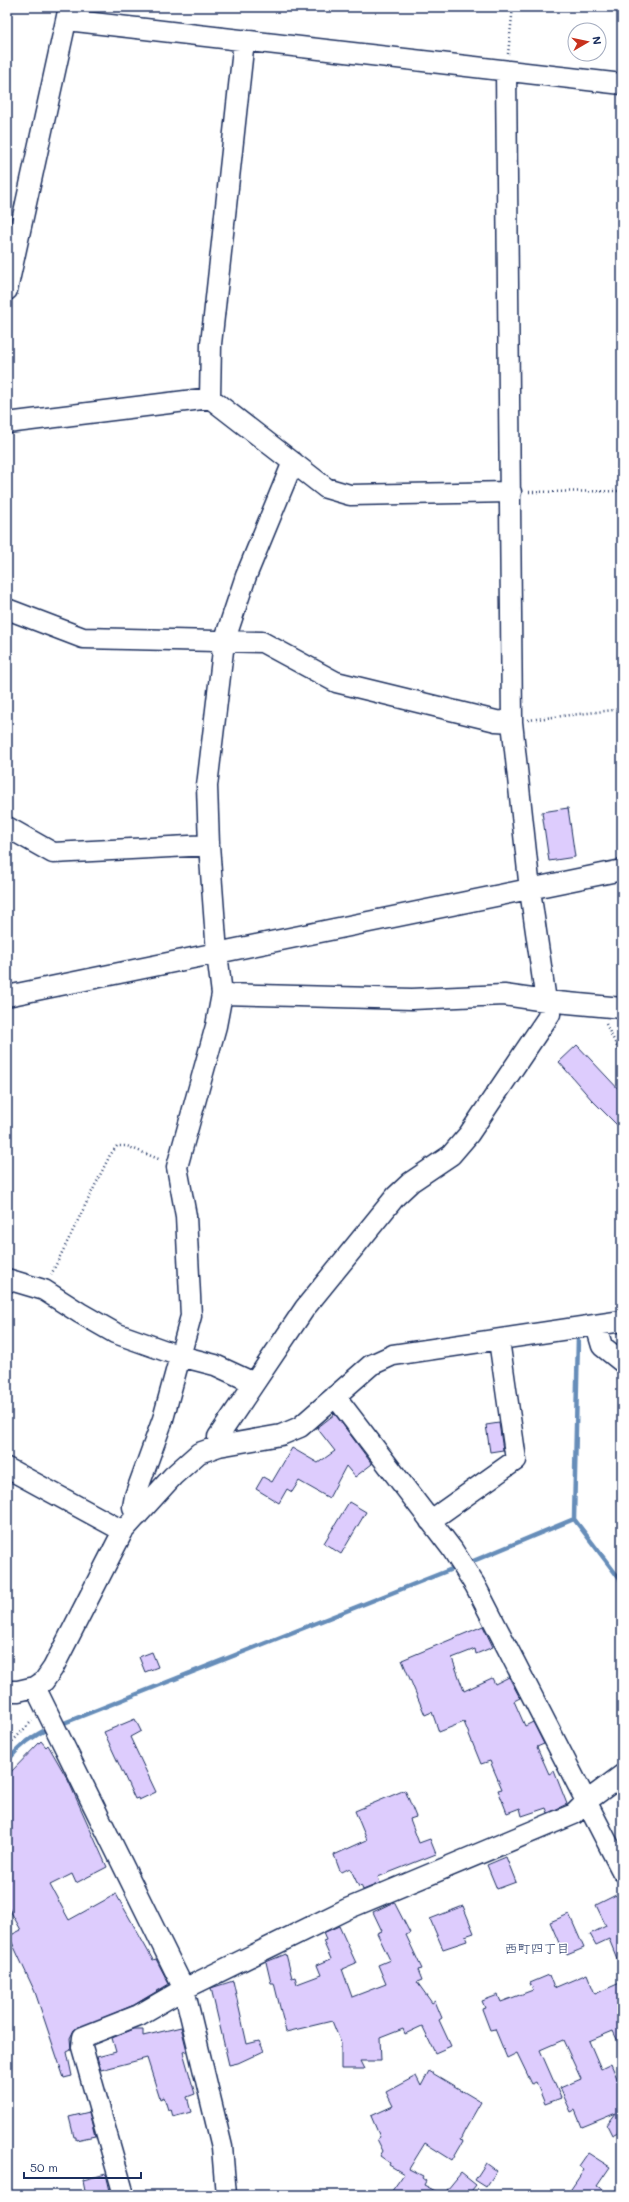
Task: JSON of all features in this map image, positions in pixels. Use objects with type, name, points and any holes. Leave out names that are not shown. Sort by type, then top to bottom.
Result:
[{"type":"street","points":[[7,290],[68,14],[244,40],[622,84]]},
{"type":"street","points":[[210,398],[212,336],[244,40]]},
{"type":"street","points":[[219,1446],[218,1437],[305,1308],[396,1196],[411,1182],[451,1155],[469,1134],[550,1014],[546,1001],[530,890],[512,722],[506,71]]},
{"type":"street","points":[[7,423],[210,398],[326,488],[350,495],[511,492]]},
{"type":"street","points":[[137,1516],[133,1507],[135,1496],[163,1420],[191,1316],[186,1216],[177,1167],[216,1026],[222,994],[208,845],[207,786],[224,642],[246,576],[293,462]]},
{"type":"street","points":[[7,609],[82,638],[262,642],[336,682],[496,721],[512,722]]},
{"type":"street","points":[[7,827],[53,853],[208,845]]},
{"type":"street","points":[[7,996],[622,870]]},
{"type":"street","points":[[222,994],[412,999],[504,994],[546,1001],[622,1008]]},
{"type":"street","points":[[7,1279],[44,1290],[115,1333],[180,1356],[215,1366],[254,1383]]},
{"type":"street","points":[[7,1690],[18,1691],[35,1687],[44,1681],[53,1668],[123,1531],[173,1476],[199,1453],[219,1446],[287,1433],[300,1427],[371,1365],[393,1355],[622,1321]]},
{"type":"street","points":[[596,1326],[602,1346],[622,1362]]},
{"type":"street","points":[[430,1521],[516,1460],[500,1340]]},
{"type":"street","points":[[334,1396],[457,1556],[469,1574],[622,1871]]},
{"type":"street","points":[[7,1468],[123,1531]]},
{"type":"street","points":[[35,1687],[184,1989],[222,2147],[226,2195]]},
{"type":"street","points":[[124,2195],[82,2047],[83,2037],[139,2015],[184,1989],[346,1909],[574,1814],[587,1801],[622,1775]]},
{"type":"path","points":[[506,71],[514,7]]},
{"type":"path","points":[[511,492],[622,491]]},
{"type":"path","points":[[512,722],[622,709]]},
{"type":"path","points":[[600,1007],[603,1017],[622,1057]]},
{"type":"path","points":[[44,1290],[110,1155],[117,1146],[127,1146],[177,1167]]},
{"type":"path","points":[[7,1747],[45,1707]]},
{"type":"building","points":[[568,808],[575,857],[549,861],[542,812]]},
{"type":"building","points":[[577,1045],[622,1093],[622,1130],[591,1099],[559,1062]]},
{"type":"building","points":[[335,1414],[372,1464],[355,1477],[346,1466],[329,1498],[299,1481],[292,1492],[287,1489],[279,1503],[256,1489],[263,1477],[272,1482],[292,1448],[318,1463],[335,1451],[317,1428]]},
{"type":"building","points":[[499,1423],[503,1450],[490,1452],[486,1425]]},
{"type":"building","points":[[349,1502],[366,1512],[341,1554],[324,1543]]},
{"type":"building","points":[[483,1626],[493,1647],[476,1654],[475,1649],[452,1658],[464,1691],[492,1678],[495,1684],[509,1677],[520,1698],[514,1701],[525,1726],[533,1722],[544,1744],[537,1747],[549,1774],[554,1771],[567,1804],[548,1813],[546,1808],[522,1816],[520,1808],[507,1813],[498,1790],[502,1789],[490,1761],[481,1764],[464,1722],[439,1732],[432,1712],[425,1715],[402,1660]]},
{"type":"building","points":[[152,1652],[158,1667],[145,1672],[139,1657]]},
{"type":"building","points":[[135,1719],[141,1731],[130,1737],[156,1792],[139,1800],[138,1798],[135,1799],[104,1732]]},
{"type":"building","points":[[41,1741],[46,1747],[48,1745],[68,1780],[107,1867],[76,1883],[72,1874],[50,1885],[69,1920],[116,1894],[153,1960],[156,1959],[169,1984],[134,2005],[74,2030],[70,2038],[71,2050],[67,2052],[72,2076],[64,2078],[35,1992],[9,1936],[21,1930],[7,1905],[7,1776]]},
{"type":"building","points":[[405,1790],[416,1817],[410,1819],[419,1843],[430,1839],[436,1854],[378,1877],[380,1883],[363,1890],[361,1885],[359,1887],[350,1868],[342,1872],[340,1871],[334,1855],[367,1840],[355,1811]]},
{"type":"building","points":[[506,1857],[516,1882],[497,1889],[487,1865]]},
{"type":"building","points":[[616,1895],[622,1905],[622,1971],[609,1939],[596,1945],[590,1934],[606,1926],[596,1905]]},
{"type":"building","points":[[394,1902],[410,1933],[406,1935],[422,1969],[418,1970],[422,1980],[417,1982],[432,2003],[435,2001],[442,2018],[439,2020],[451,2046],[435,2053],[422,2026],[405,2034],[403,2029],[380,2038],[381,2061],[360,2061],[364,2069],[341,2069],[341,2043],[332,2021],[286,2032],[274,1983],[271,1983],[266,1962],[286,1954],[292,1978],[295,1977],[297,1984],[321,1975],[317,1965],[331,1959],[323,1941],[326,1940],[323,1933],[339,1926],[356,1963],[342,1969],[352,1997],[386,1984],[378,1965],[390,1960],[377,1933],[382,1931],[373,1912]]},
{"type":"building","points":[[463,1906],[474,1933],[465,1936],[467,1941],[443,1949],[430,1919]]},
{"type":"building","points":[[569,1914],[584,1948],[567,1955],[564,1949],[562,1950],[550,1922]]},
{"type":"building","points":[[587,1974],[595,1994],[622,1982],[622,2050],[613,2031],[589,2041],[601,2069],[611,2064],[622,2090],[622,2130],[612,2135],[607,2125],[616,2113],[582,2127],[575,2110],[571,2112],[560,2088],[581,2079],[563,2040],[540,2050],[561,2098],[545,2104],[536,2082],[532,2084],[517,2053],[507,2058],[495,2029],[490,2030],[482,2009],[485,2008],[482,2001],[498,1995],[501,2002],[533,1990],[530,1983],[549,1975],[554,1988]]},
{"type":"building","points":[[233,1981],[247,2044],[259,2041],[264,2051],[238,2063],[229,2065],[211,1988]]},
{"type":"building","points":[[181,2027],[187,2051],[183,2052],[195,2094],[187,2097],[191,2112],[173,2117],[171,2109],[168,2110],[164,2097],[160,2099],[147,2058],[101,2070],[97,2057],[116,2052],[112,2038],[134,2029],[143,2029],[143,2036]]},
{"type":"building","points":[[429,2071],[481,2102],[460,2140],[463,2141],[452,2160],[425,2143],[409,2169],[423,2176],[422,2178],[426,2181],[424,2185],[443,2195],[389,2195],[404,2174],[389,2165],[390,2163],[380,2156],[383,2151],[377,2139],[380,2137],[371,2116],[393,2106],[386,2092],[416,2076],[421,2086]]},
{"type":"building","points":[[89,2112],[95,2136],[76,2140],[69,2117]]},
{"type":"building","points":[[588,2153],[610,2167],[597,2186],[611,2195],[567,2195],[584,2170],[579,2166]]},
{"type":"building","points":[[486,2163],[497,2171],[486,2187],[475,2180]]},
{"type":"building","points":[[461,2173],[476,2185],[468,2195],[443,2195]]},
{"type":"building","points":[[106,2174],[111,2195],[86,2195],[83,2180]]},
{"type":"waterway","points":[[578,1337],[574,1519],[622,1582]]},
{"type":"waterway","points":[[466,1564],[574,1519]]},
{"type":"waterway","points":[[59,1725],[457,1567]]},
{"type":"waterway","points":[[7,1761],[27,1742],[50,1728]]},
{"type":"district","name":"西町四丁目","points":[[537,1947]]}]
